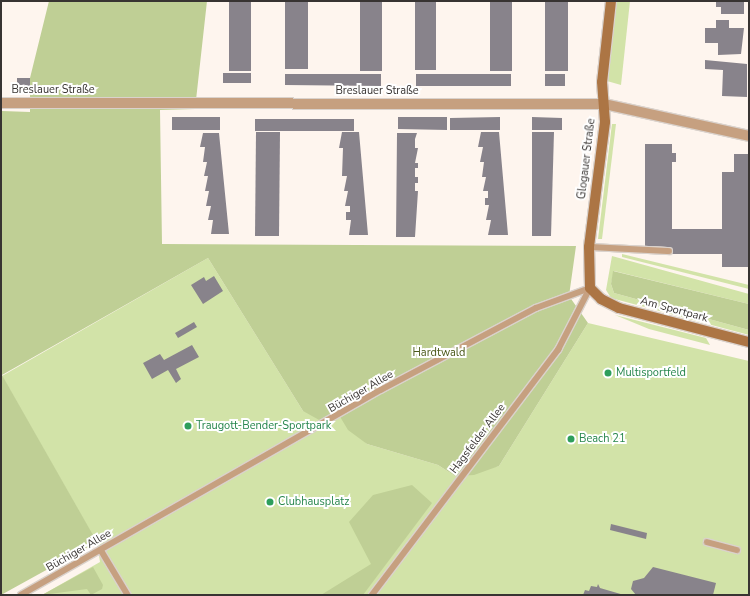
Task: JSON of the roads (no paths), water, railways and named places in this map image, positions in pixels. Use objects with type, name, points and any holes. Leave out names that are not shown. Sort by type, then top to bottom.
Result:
[{"type":"street","name":"Glogauer Straße","points":[[593,291],[589,247],[605,122],[602,82],[611,1]]},
{"type":"street","name":"Breslauer Straße","points":[[1,102],[604,104],[749,136]]},
{"type":"street","name":"Am Sportpark","points":[[593,291],[619,308],[749,342]]},
{"type":"lane","points":[[589,247],[669,251]]},
{"type":"lane","name":"Büchiger Allee","points":[[22,595],[388,387],[536,308],[593,291]]},
{"type":"lane","name":"Hagsfelder Allee","points":[[372,595],[558,350],[593,291]]},
{"type":"lane","points":[[708,542],[737,550]]},
{"type":"lane","points":[[102,550],[128,595]]},
{"type":"place","name":"Multisportfeld","points":[[608,373]]},
{"type":"place","name":"Traugott-Bender-Sportpark","points":[[188,426]]},
{"type":"place","name":"Beach 21","points":[[571,439]]},
{"type":"place","name":"Clubhausplatz","points":[[270,502]]},
{"type":"park label","name":"Hardtwald","points":[[439,353]]}]
